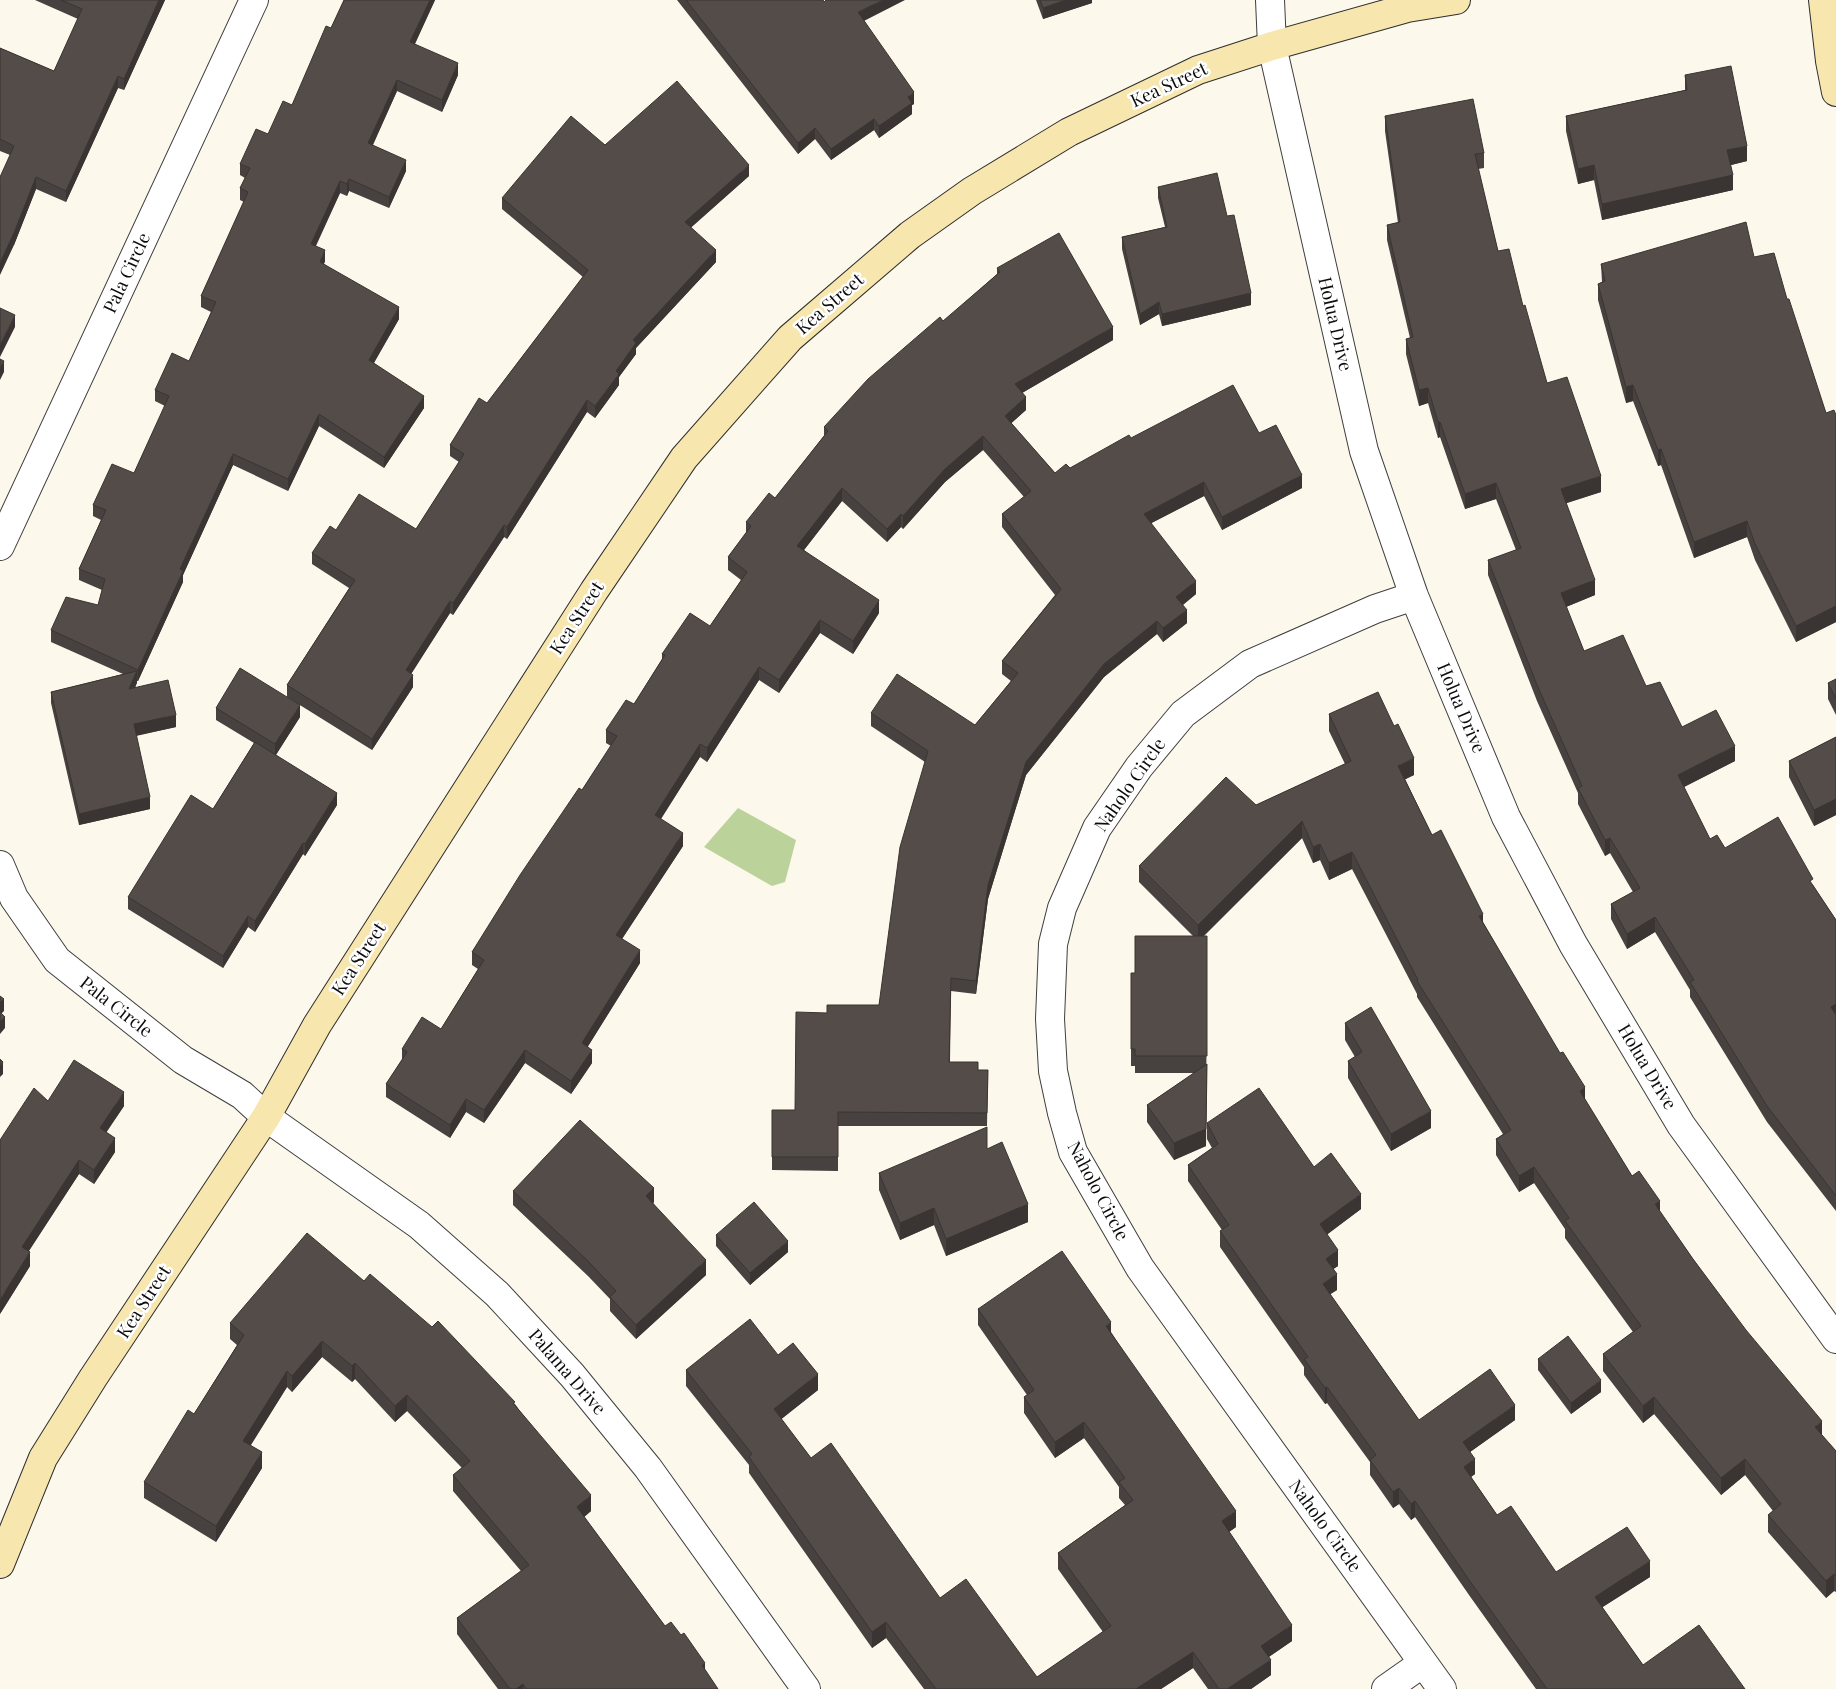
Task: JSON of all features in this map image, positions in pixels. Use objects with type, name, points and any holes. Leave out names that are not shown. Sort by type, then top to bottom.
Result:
[{"type":"street","name":"Pala Circle","points":[[0,546],[254,0]]},
{"type":"street","name":"Holua Drive","points":[[1270,0],[1272,46],[1364,451],[1414,596],[1506,817],[1573,944],[1681,1125],[1836,1340]]},
{"type":"street","name":"Kea Street","points":[[0,1564],[43,1458],[93,1378],[266,1117],[317,1025],[594,591],[684,458],[790,338],[910,235],[972,191],[1069,132],[1198,70],[1272,46],[1407,8],[1456,0]]},
{"type":"street","points":[[1823,0],[1830,61],[1836,92]]},
{"type":"street","name":"Naholo Circle","points":[[1414,596],[1375,609],[1250,664],[1183,714],[1139,767],[1097,828],[1062,908],[1054,944],[1050,1019],[1053,1071],[1066,1129],[1073,1152],[1103,1206],[1140,1268],[1442,1689]]},
{"type":"street","name":"Pala Circle","points":[[0,866],[14,898],[57,960],[184,1060],[242,1095],[266,1117]]},
{"type":"street","name":"Palama Drive","points":[[266,1117],[419,1225],[497,1294],[572,1375],[648,1468],[806,1689]]},
{"type":"street","points":[[1386,1689],[1423,1663]]},
{"type":"green space","points":[[738,808],[796,840],[785,882],[772,886],[704,847]]},
{"type":"building","points":[[61,0],[159,0],[124,79],[118,76],[66,191],[36,177],[0,263],[0,177],[14,146],[0,139],[0,48],[54,71],[82,9]]},
{"type":"building","points":[[344,0],[430,0],[410,42],[458,63],[442,100],[397,80],[368,143],[406,160],[389,197],[349,179],[347,184],[340,181],[311,244],[325,250],[320,262],[399,307],[369,360],[424,396],[384,457],[319,414],[288,479],[233,454],[180,569],[183,571],[138,670],[51,630],[66,597],[98,605],[105,579],[79,569],[106,510],[93,505],[112,464],[134,473],[169,396],[155,390],[172,353],[189,361],[216,302],[201,296],[248,192],[240,188],[250,168],[240,164],[256,129],[268,134],[283,101],[292,105],[326,26],[331,28]]},
{"type":"building","points":[[686,0],[823,0],[824,2],[826,0],[883,0],[858,12],[914,92],[908,97],[912,103],[879,126],[874,119],[831,149],[815,128],[798,143]]},
{"type":"building","points":[[1040,0],[1066,0],[1043,8]]},
{"type":"building","points":[[1731,66],[1747,146],[1727,150],[1733,175],[1602,204],[1594,165],[1578,169],[1566,116],[1687,90],[1685,75]]},
{"type":"building","points":[[677,81],[749,165],[685,222],[716,250],[633,340],[636,343],[616,371],[619,374],[595,406],[587,400],[507,527],[504,525],[453,603],[450,601],[406,670],[413,675],[372,739],[287,685],[355,580],[312,553],[330,526],[336,530],[359,494],[416,529],[464,454],[450,445],[479,398],[487,403],[588,270],[502,198],[571,116],[605,145]]},
{"type":"building","points":[[1473,99],[1484,153],[1475,154],[1498,251],[1509,249],[1523,306],[1525,305],[1547,383],[1567,377],[1601,476],[1561,489],[1595,580],[1561,593],[1584,651],[1623,635],[1646,686],[1660,682],[1682,727],[1716,710],[1735,746],[1678,775],[1710,839],[1717,835],[1725,848],[1778,817],[1813,879],[1810,881],[1836,920],[1836,1004],[1831,1007],[1836,1015],[1836,1196],[1767,1106],[1690,982],[1694,980],[1655,917],[1627,934],[1611,904],[1640,888],[1610,838],[1605,840],[1578,788],[1582,786],[1537,685],[1488,560],[1521,548],[1496,483],[1465,494],[1440,422],[1438,422],[1428,388],[1419,390],[1406,339],[1413,337],[1387,225],[1400,222],[1385,116]]},
{"type":"building","points":[[1217,173],[1227,216],[1234,215],[1251,293],[1162,314],[1159,302],[1140,314],[1122,237],[1167,227],[1158,187]]},
{"type":"building","points":[[1746,222],[1754,257],[1774,253],[1787,299],[1789,299],[1826,413],[1834,410],[1836,415],[1836,606],[1796,626],[1755,544],[1747,521],[1694,542],[1661,449],[1658,450],[1633,385],[1626,387],[1598,284],[1605,281],[1601,264]]},
{"type":"building","points":[[1059,233],[1113,327],[1015,384],[1026,397],[1005,416],[1055,473],[1066,464],[1070,468],[1129,435],[1131,438],[1233,385],[1259,433],[1276,425],[1302,475],[1222,517],[1204,482],[1144,514],[1196,581],[1176,597],[1187,610],[1163,628],[1157,621],[1104,664],[1026,762],[988,885],[976,981],[951,978],[949,1062],[978,1062],[978,1070],[988,1070],[987,1113],[838,1112],[838,1157],[772,1157],[772,1110],[795,1110],[796,1012],[827,1013],[827,1005],[879,1005],[900,847],[928,751],[871,713],[897,674],[975,725],[1018,673],[1002,661],[1061,589],[1002,514],[1031,491],[983,436],[945,469],[903,516],[901,514],[887,529],[842,488],[797,546],[879,600],[853,641],[820,620],[779,680],[759,667],[707,748],[700,744],[655,815],[683,833],[616,935],[640,950],[582,1043],[592,1050],[571,1081],[525,1050],[484,1110],[466,1099],[450,1125],[386,1084],[407,1052],[402,1049],[422,1017],[441,1029],[484,960],[472,952],[520,875],[579,788],[582,790],[617,736],[606,730],[626,700],[634,704],[665,655],[662,654],[690,613],[710,626],[747,572],[728,557],[751,526],[746,522],[769,493],[775,498],[828,431],[824,427],[868,379],[940,317],[943,321],[1000,272],[997,268]]},
{"type":"building","points":[[0,308],[15,315],[0,345]]},
{"type":"building","points":[[0,359],[4,361],[0,368]]},
{"type":"building","points":[[240,668],[300,705],[275,744],[216,708]]},
{"type":"building","points":[[137,671],[129,689],[168,680],[176,715],[134,724],[150,797],[79,814],[51,692]]},
{"type":"building","points":[[1836,679],[1836,699],[1828,683]]},
{"type":"building","points":[[1378,692],[1394,726],[1398,724],[1414,758],[1398,766],[1432,835],[1441,830],[1483,914],[1479,916],[1560,1053],[1563,1052],[1585,1087],[1580,1091],[1632,1176],[1639,1171],[1660,1201],[1655,1204],[1693,1259],[1746,1330],[1822,1421],[1815,1427],[1836,1451],[1836,1576],[1834,1574],[1826,1581],[1768,1515],[1781,1504],[1745,1459],[1721,1478],[1654,1397],[1643,1406],[1603,1354],[1641,1326],[1565,1221],[1569,1218],[1534,1167],[1519,1176],[1496,1139],[1511,1130],[1417,981],[1352,852],[1329,863],[1320,844],[1313,847],[1302,821],[1198,925],[1139,866],[1226,777],[1256,805],[1351,761],[1329,714]]},
{"type":"building","points":[[1836,737],[1836,799],[1814,810],[1789,761]]},
{"type":"building","points":[[255,742],[337,793],[305,844],[303,843],[255,921],[248,916],[223,956],[128,897],[191,795],[213,809]]},
{"type":"building","points":[[1135,936],[1207,936],[1207,1056],[1135,1056],[1135,1049],[1131,1049],[1131,973],[1135,973]]},
{"type":"building","points":[[1371,1007],[1431,1111],[1391,1134],[1348,1061],[1362,1052],[1345,1023]]},
{"type":"building","points":[[0,1012],[5,1017],[0,1022]]},
{"type":"building","points":[[74,1060],[124,1092],[100,1128],[115,1138],[94,1170],[79,1160],[22,1247],[30,1252],[0,1300],[0,1140],[34,1088],[48,1101]]},
{"type":"building","points":[[1207,1064],[1206,1129],[1174,1143],[1147,1105]]},
{"type":"building","points":[[1259,1088],[1314,1167],[1331,1153],[1361,1194],[1320,1224],[1338,1250],[1326,1259],[1337,1274],[1323,1284],[1419,1420],[1490,1369],[1515,1405],[1463,1442],[1475,1459],[1464,1467],[1497,1515],[1511,1506],[1556,1572],[1627,1527],[1650,1561],[1595,1597],[1643,1665],[1699,1625],[1745,1689],[1547,1689],[1415,1501],[1411,1504],[1399,1488],[1393,1492],[1370,1460],[1376,1455],[1327,1387],[1325,1388],[1304,1359],[1308,1357],[1220,1231],[1229,1225],[1188,1165],[1218,1144],[1207,1123]]},
{"type":"building","points":[[580,1120],[654,1188],[646,1196],[706,1260],[636,1325],[610,1297],[616,1291],[588,1261],[513,1191]]},
{"type":"building","points":[[987,1127],[987,1149],[1002,1142],[1028,1204],[946,1239],[934,1208],[900,1223],[879,1173]]},
{"type":"building","points":[[754,1202],[788,1241],[750,1273],[716,1235]]},
{"type":"building","points":[[307,1233],[364,1281],[370,1274],[432,1327],[438,1321],[515,1402],[513,1403],[591,1495],[577,1507],[665,1626],[671,1622],[681,1635],[684,1633],[705,1663],[702,1665],[718,1689],[526,1689],[523,1684],[516,1689],[510,1689],[457,1618],[529,1565],[453,1475],[470,1461],[407,1395],[395,1406],[355,1363],[352,1366],[322,1341],[292,1376],[287,1371],[243,1441],[262,1452],[216,1526],[144,1482],[188,1410],[194,1414],[244,1335],[230,1323]]},
{"type":"building","points":[[1062,1251],[1111,1322],[1106,1326],[1236,1511],[1222,1521],[1292,1625],[1261,1646],[1271,1660],[1227,1689],[1219,1689],[1193,1652],[1136,1689],[936,1689],[886,1622],[872,1632],[749,1457],[752,1454],[686,1370],[750,1319],[778,1355],[793,1343],[818,1374],[774,1409],[811,1458],[831,1443],[940,1598],[966,1579],[1037,1677],[1111,1626],[1058,1553],[1133,1500],[1119,1482],[1125,1478],[1084,1422],[1055,1442],[1024,1397],[1034,1390],[978,1309]]},
{"type":"building","points":[[1568,1336],[1601,1380],[1571,1403],[1538,1359]]}]
